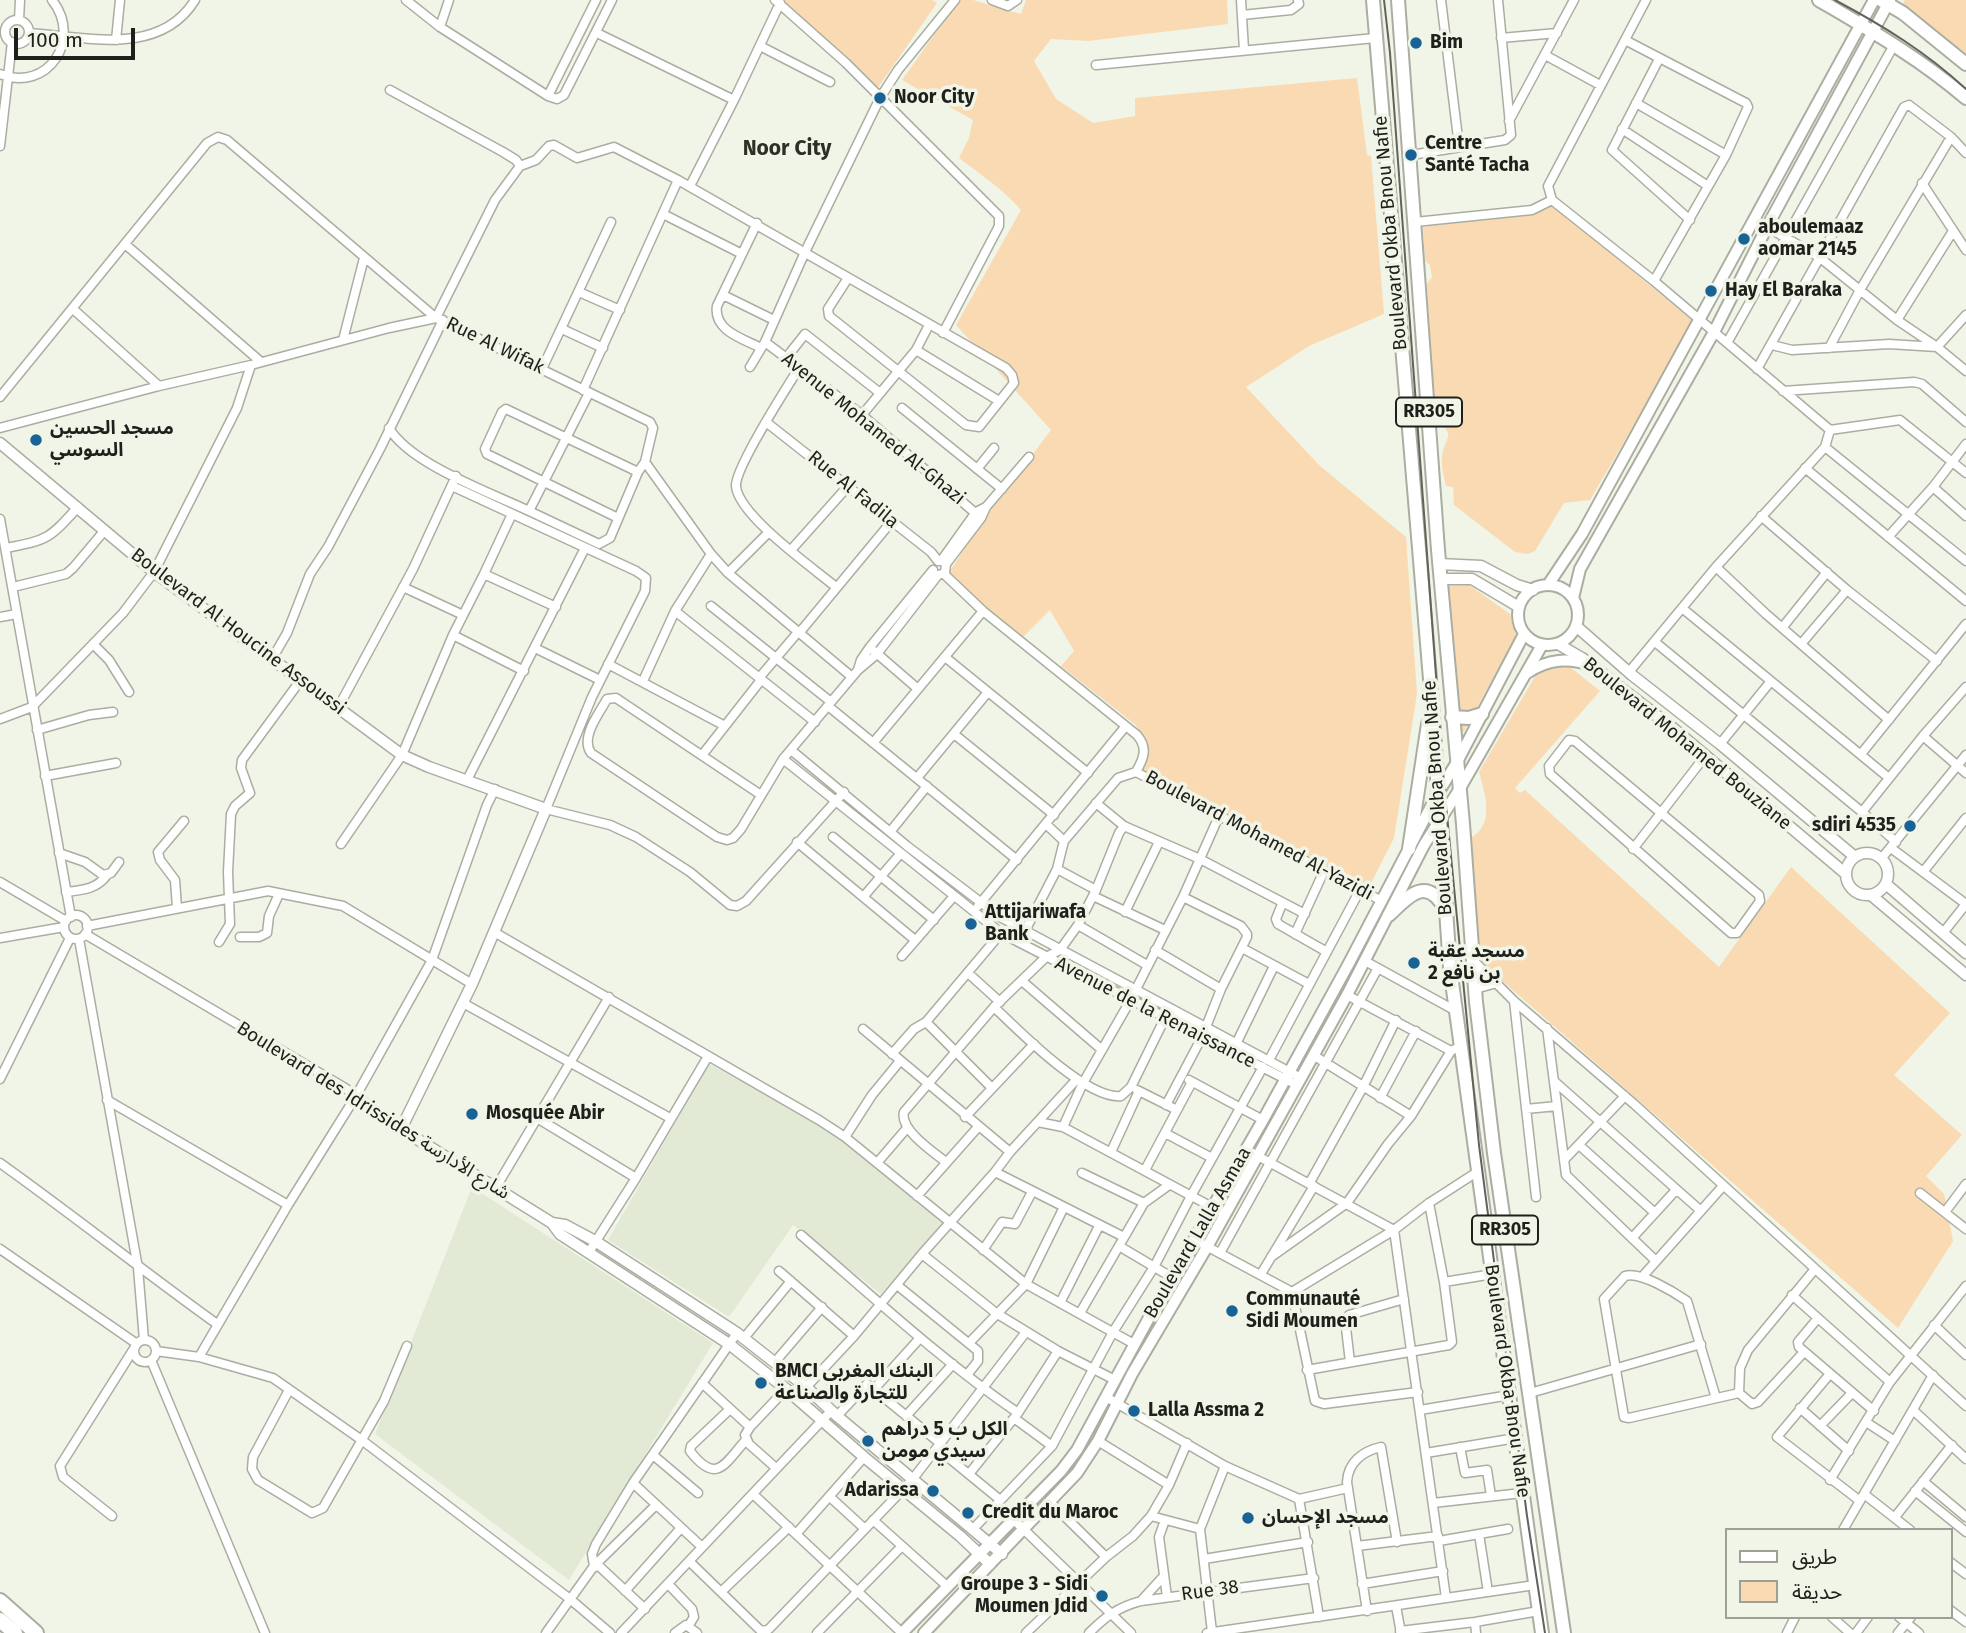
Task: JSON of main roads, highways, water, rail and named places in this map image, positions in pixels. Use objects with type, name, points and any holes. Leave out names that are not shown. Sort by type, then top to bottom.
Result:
[{"type":"highway","points":[[0,1601],[36,1633]]},
{"type":"highway","points":[[0,1620],[15,1633]]},
{"type":"main road","name":"Boulevard Okba Bnou Nafie","points":[[1373,0],[1432,703],[1450,968],[1456,1011],[1456,1049],[1493,1274],[1542,1633]]},
{"type":"main road","name":"Boulevard Okba Bnou Nafie","points":[[1398,0],[1440,579],[1484,1081],[1564,1633]]},
{"type":"main road","points":[[1819,0],[1894,45],[1942,77],[1966,98]]},
{"type":"main road","points":[[1548,585],[1582,534],[1874,0]]},
{"type":"main road","points":[[1573,598],[1580,569],[1714,332],[1767,227],[1874,32],[1886,1],[1966,64]]},
{"type":"main road","points":[[1548,585],[1562,589],[1573,598],[1577,608],[1576,626],[1571,636],[1558,644],[1542,645],[1524,634],[1518,618],[1519,607],[1532,590],[1548,585]]},
{"type":"main road","name":"Boulevard Lalla Asmaa","points":[[902,1633],[1072,1459],[1263,1120],[1524,634]]},
{"type":"main road","name":"Boulevard Lalla Asmaa","points":[[924,1633],[1077,1473],[1098,1441],[1132,1374],[1207,1247],[1347,995],[1429,838],[1542,645]]},
{"type":"main road","points":[[1524,674],[1537,666],[1557,660],[1579,661],[1593,666]]},
{"type":"main road","points":[[1409,849],[1432,703]]},
{"type":"main road","points":[[1452,717],[1469,718],[1482,714]]},
{"type":"main road","points":[[1389,915],[1408,895],[1419,891],[1436,896],[1446,909]]},
{"type":"tram line","points":[[1384,0],[1444,784],[1479,1145],[1527,1516],[1545,1633]]},
{"type":"tram line","points":[[1835,0],[1903,40],[1966,89]]},
{"type":"place","name":"Bim","points":[[1416,43]]},
{"type":"place","name":"Noor City","points":[[880,98]]},
{"type":"place","name":"Centre Santé Tacha","points":[[1411,155]]},
{"type":"place","name":"aboulemaaz aomar 2145","points":[[1744,239]]},
{"type":"place","name":"Hay El Baraka","points":[[1711,291]]},
{"type":"place","name":"مسجد الحسين السوسي","points":[[36,440]]},
{"type":"place","name":"sdiri 4535","points":[[1910,826]]},
{"type":"place","name":"Attijariwafa Bank","points":[[971,924]]},
{"type":"place","name":"مسجد عقبة بن نافع 2","points":[[1414,963]]},
{"type":"place","name":"Mosquée Abir","points":[[472,1114]]},
{"type":"place","name":"Communauté Sidi Moumen","points":[[1232,1311]]},
{"type":"place","name":"BMCI البنك المغربي للتجارة والصناعة","points":[[761,1383]]},
{"type":"place","name":"Lalla Assma 2","points":[[1134,1411]]},
{"type":"place","name":"الكل ب 5 دراهم سيدي مومن","points":[[868,1441]]},
{"type":"place","name":"Adarissa","points":[[933,1491]]},
{"type":"place","name":"Credit du Maroc","points":[[968,1513]]},
{"type":"place","name":"مسجد الإحسان","points":[[1248,1518]]},
{"type":"place","name":"Groupe 3 - Sidi Moumen Jdid","points":[[1102,1596]]},
{"type":"district","name":"Noor City","points":[[787,149]]}]
